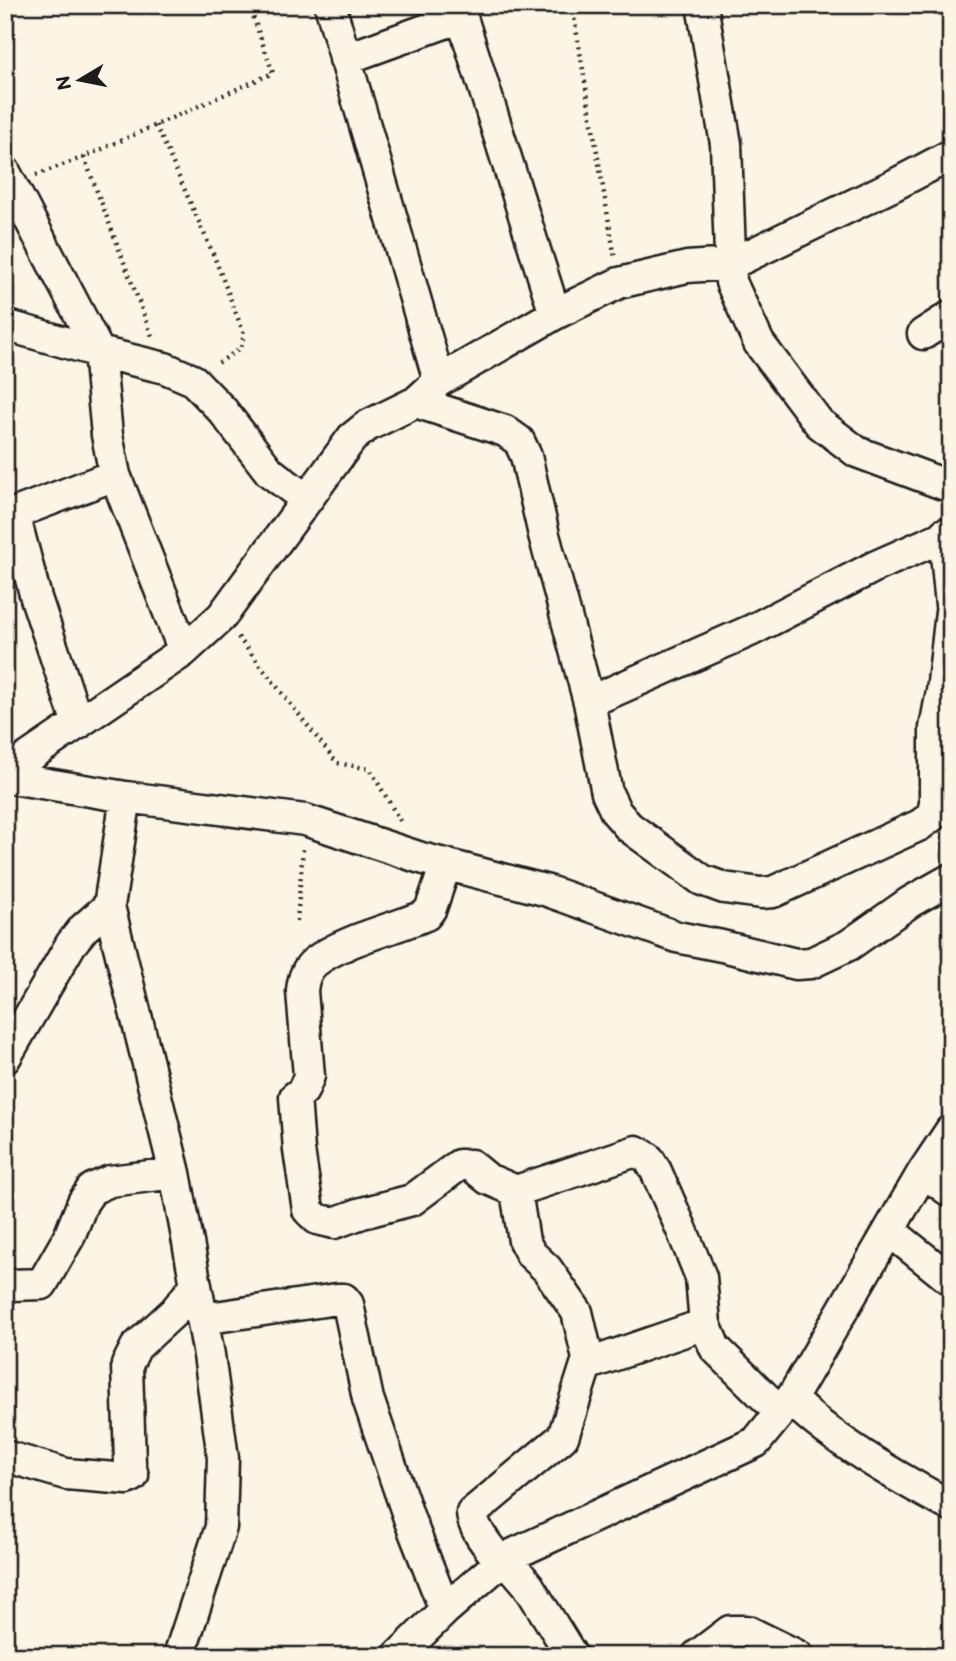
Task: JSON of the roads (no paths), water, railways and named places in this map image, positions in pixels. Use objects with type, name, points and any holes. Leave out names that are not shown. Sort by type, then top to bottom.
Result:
[{"type":"street","points":[[330,5],[439,381]]},
{"type":"street","points":[[702,5],[726,144],[731,282],[759,342],[819,423],[857,452],[951,487]]},
{"type":"street","points":[[345,59],[459,11],[555,314]]},
{"type":"street","points":[[9,780],[78,724],[184,651],[222,616],[352,438],[367,426],[416,402],[439,381],[555,314],[619,283],[687,267],[731,264],[949,160]]},
{"type":"street","points":[[9,178],[99,352],[107,435],[115,475],[184,651]]},
{"type":"street","points":[[923,334],[951,316]]},
{"type":"street","points":[[5,325],[165,368],[193,380],[223,411],[270,472],[307,500]]},
{"type":"street","points":[[416,402],[505,430],[520,441],[589,702],[607,793],[616,811],[629,827],[702,880],[724,888],[773,892],[920,825],[932,816],[935,804],[935,728],[951,612]]},
{"type":"street","points":[[78,724],[10,515],[115,475]]},
{"type":"street","points":[[589,702],[752,629],[874,567],[947,534],[951,605]]},
{"type":"street","points":[[9,780],[305,820],[433,861],[548,891],[677,937],[796,964],[811,963],[849,945],[910,902],[951,879]]},
{"type":"street","points":[[126,796],[109,906],[175,1173],[202,1319],[223,1458],[221,1527],[179,1656]]},
{"type":"street","points":[[433,861],[431,908],[426,915],[333,951],[313,963],[303,977],[309,1076],[303,1091],[295,1097],[308,1210],[317,1219],[334,1223],[412,1200],[459,1165],[471,1165],[488,1179],[516,1191],[636,1151],[648,1158],[701,1277],[705,1324],[715,1348],[786,1405],[808,1416],[918,1489],[951,1506]]},
{"type":"street","points":[[5,1058],[71,944],[84,928],[109,906]]},
{"type":"street","points":[[398,1656],[445,1610],[503,1560],[756,1443],[786,1405],[923,1172],[951,1130]]},
{"type":"street","points":[[923,1172],[951,1192]]},
{"type":"street","points":[[5,1289],[11,1285],[42,1284],[92,1189],[110,1181],[175,1173]]},
{"type":"street","points":[[516,1191],[524,1241],[531,1254],[548,1269],[577,1312],[589,1363]]},
{"type":"street","points":[[890,1231],[951,1280]]},
{"type":"street","points":[[5,1455],[66,1474],[127,1479],[133,1476],[130,1464],[127,1365],[136,1347],[175,1311],[195,1285]]},
{"type":"street","points":[[202,1319],[344,1299],[348,1304],[368,1399],[410,1521],[445,1610]]},
{"type":"street","points":[[572,1656],[528,1584],[477,1529],[472,1521],[472,1513],[563,1437],[586,1364],[705,1324]]},
{"type":"street","points":[[697,1656],[730,1631],[747,1631],[798,1656]]}]
